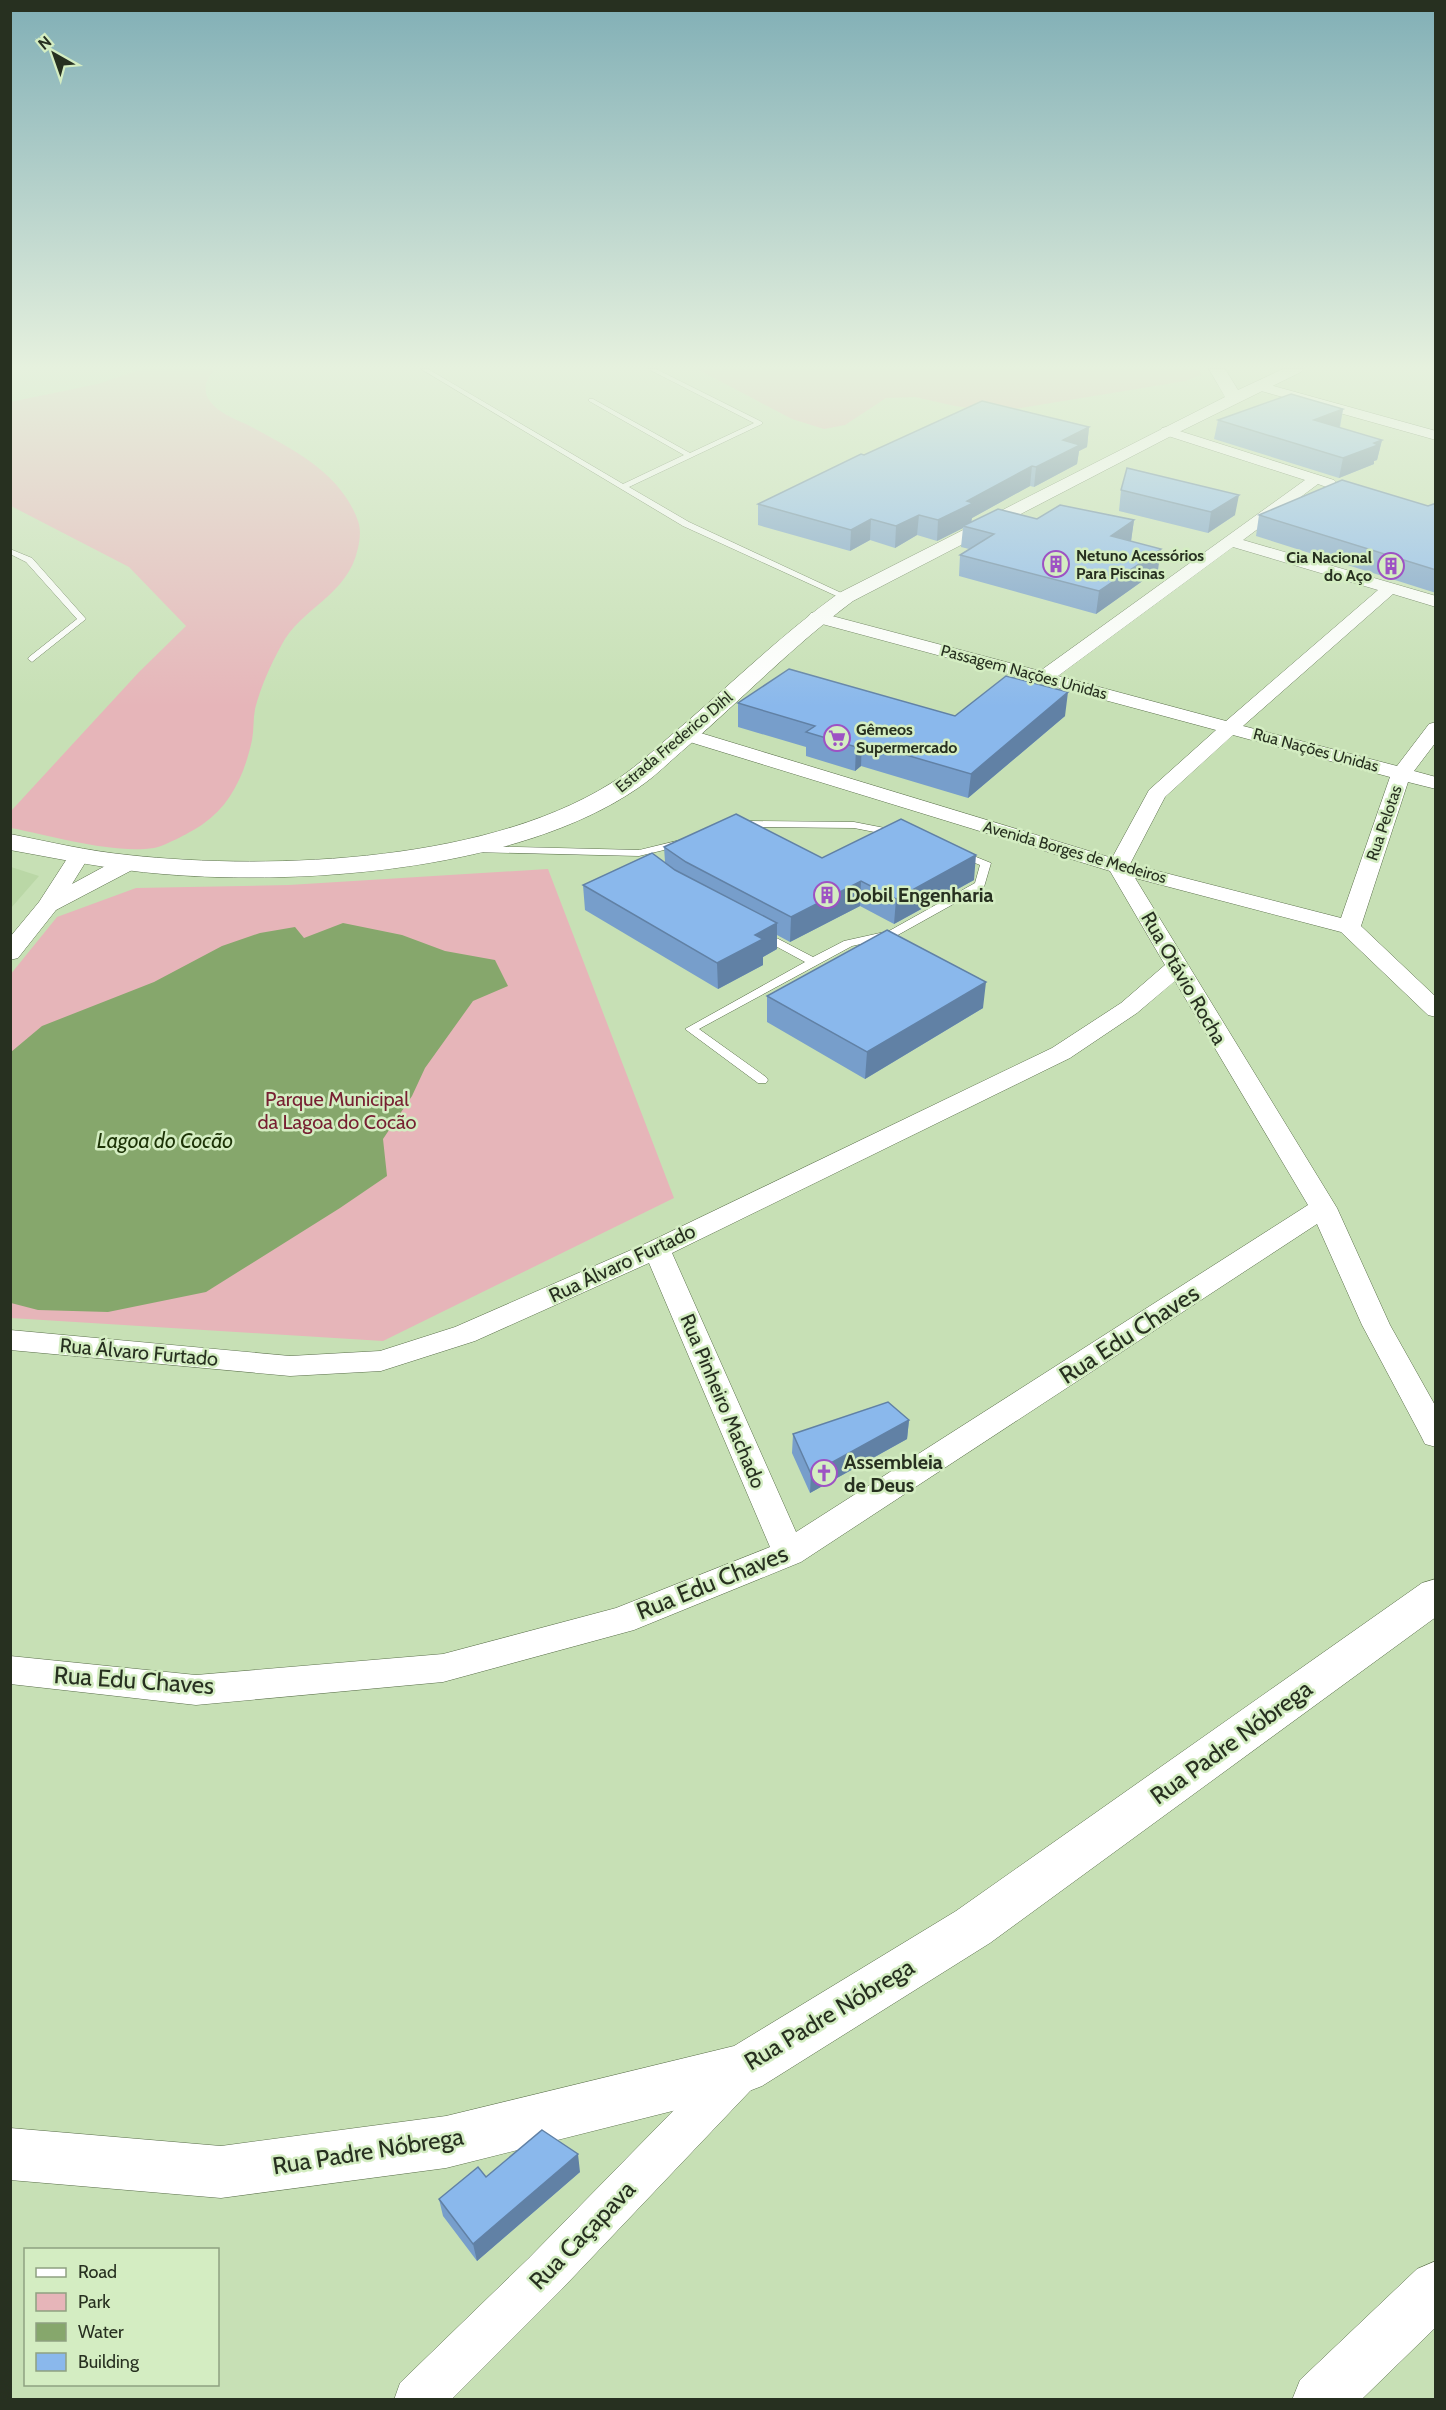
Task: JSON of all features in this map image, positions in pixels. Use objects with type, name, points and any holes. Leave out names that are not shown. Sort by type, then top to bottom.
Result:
[{"type":"main road","name":"Estrada Frederico Dihl","points":[[10,842],[128,863],[204,870],[297,870],[466,849],[552,824],[589,808],[627,785],[687,735],[817,617],[846,597],[1069,481]]},
{"type":"main road","name":"Rua Padre Nóbrega","points":[[10,2154],[221,2172],[446,2142],[744,2068],[973,1927],[1436,1595]]},
{"type":"main road","points":[[1320,2400],[1436,2288]]},
{"type":"street","points":[[1043,678],[1311,481]]},
{"type":"street","points":[[1326,481],[1348,489]]},
{"type":"street","points":[[1230,541],[1436,602]]},
{"type":"street","points":[[1118,867],[1156,794],[1390,588]]},
{"type":"street","name":"Passagem Nações Unidas","points":[[817,617],[1231,727]]},
{"type":"street","name":"Rua Nações Unidas","points":[[1231,727],[1436,783]]},
{"type":"street","name":"Rua Pelotas","points":[[1349,927],[1401,774],[1436,728]]},
{"type":"street","name":"Avenida Borges de Medeiros","points":[[687,735],[1118,867],[1349,927],[1436,1010]]},
{"type":"street","points":[[10,953],[48,905],[79,855]]},
{"type":"street","points":[[48,905],[128,863]]},
{"type":"street","name":"Rua Otávio Rocha","points":[[1118,867],[1323,1209],[1376,1325],[1436,1436]]},
{"type":"street","name":"Rua Álvaro Furtado","points":[[10,1340],[290,1366],[381,1361],[465,1334],[657,1249],[1061,1053],[1129,1008],[1178,966]]},
{"type":"street","name":"Rua Edu Chaves","points":[[10,1670],[196,1690],[443,1668],[622,1620],[789,1553],[1323,1209]]},
{"type":"street","name":"Rua Pinheiro Machado","points":[[657,1249],[789,1553]]},
{"type":"street","name":"Rua Caçapava","points":[[417,2400],[545,2274],[744,2068]]},
{"type":"lane","points":[[614,481],[686,524],[846,597]]},
{"type":"lane","points":[[622,486],[632,481]]},
{"type":"lane","points":[[10,551],[28,561],[82,619],[32,659]]},
{"type":"lane","points":[[728,830],[751,824],[854,825],[904,835]]},
{"type":"lane","points":[[466,849],[643,857],[695,839]]},
{"type":"lane","points":[[762,1080],[691,1029],[848,943],[892,934],[980,885],[986,863],[945,847]]},
{"type":"lane","points":[[752,929],[813,962]]},
{"type":"shaded area","points":[[10,867],[39,876],[11,908]]},
{"type":"green space","points":[[11,481],[333,481],[350,504],[358,521],[360,534],[358,548],[345,578],[300,621],[273,661],[255,709],[252,740],[245,764],[229,798],[203,824],[159,847],[120,849],[11,828],[11,811],[139,672],[186,626],[129,567],[11,506]]},
{"type":"green space","name":"Parque Municipal da Lagoa do Cocão","points":[[548,869],[674,1198],[383,1341],[11,1318],[10,975],[57,917],[136,888],[289,885]]},
{"type":"water","name":"Lagoa do Cocão","points":[[343,923],[402,935],[445,951],[495,960],[508,986],[473,1001],[425,1068],[412,1096],[383,1139],[387,1176],[206,1292],[108,1312],[38,1310],[11,1303],[11,1052],[42,1026],[154,982],[222,946],[260,933],[295,927],[304,938]]},
{"type":"building","points":[[804,481],[1003,481],[967,501],[973,503],[938,520],[919,515],[896,526],[871,519],[851,530],[758,504]]},
{"type":"building","points":[[1123,481],[1183,481],[1239,495],[1211,512],[1121,490]]},
{"type":"building","points":[[1339,481],[1347,481],[1428,506],[1436,503],[1436,570],[1259,515]]},
{"type":"building","points":[[1060,505],[1134,520],[1111,536],[1161,549],[1099,591],[960,555],[994,534],[963,526],[998,509],[1037,519]]},
{"type":"building","points":[[789,669],[955,716],[1006,676],[1068,692],[971,774],[862,742],[856,747],[806,732],[815,726],[738,703]]},
{"type":"building","points":[[736,814],[822,858],[901,819],[976,855],[896,899],[861,881],[791,917],[686,862],[664,847]]},
{"type":"building","points":[[652,853],[675,870],[777,923],[755,935],[763,939],[717,963],[583,885]]},
{"type":"building","points":[[887,930],[986,982],[867,1052],[767,996]]},
{"type":"building","points":[[888,1402],[909,1420],[811,1474],[793,1434]]},
{"type":"building","points":[[542,2130],[578,2154],[473,2244],[439,2199],[478,2167],[486,2177]]},
{"type":"place","name":"Netuno Acessórios Para Piscinas","points":[[1056,564]]},
{"type":"place","name":"Cia Nacional do Aço","points":[[1391,566]]},
{"type":"place","name":"Gêmeos Supermercado","points":[[837,738]]},
{"type":"place","name":"Dobil Engenharia","points":[[827,895]]},
{"type":"place","name":"Assembleia de Deus","points":[[824,1473]]}]
